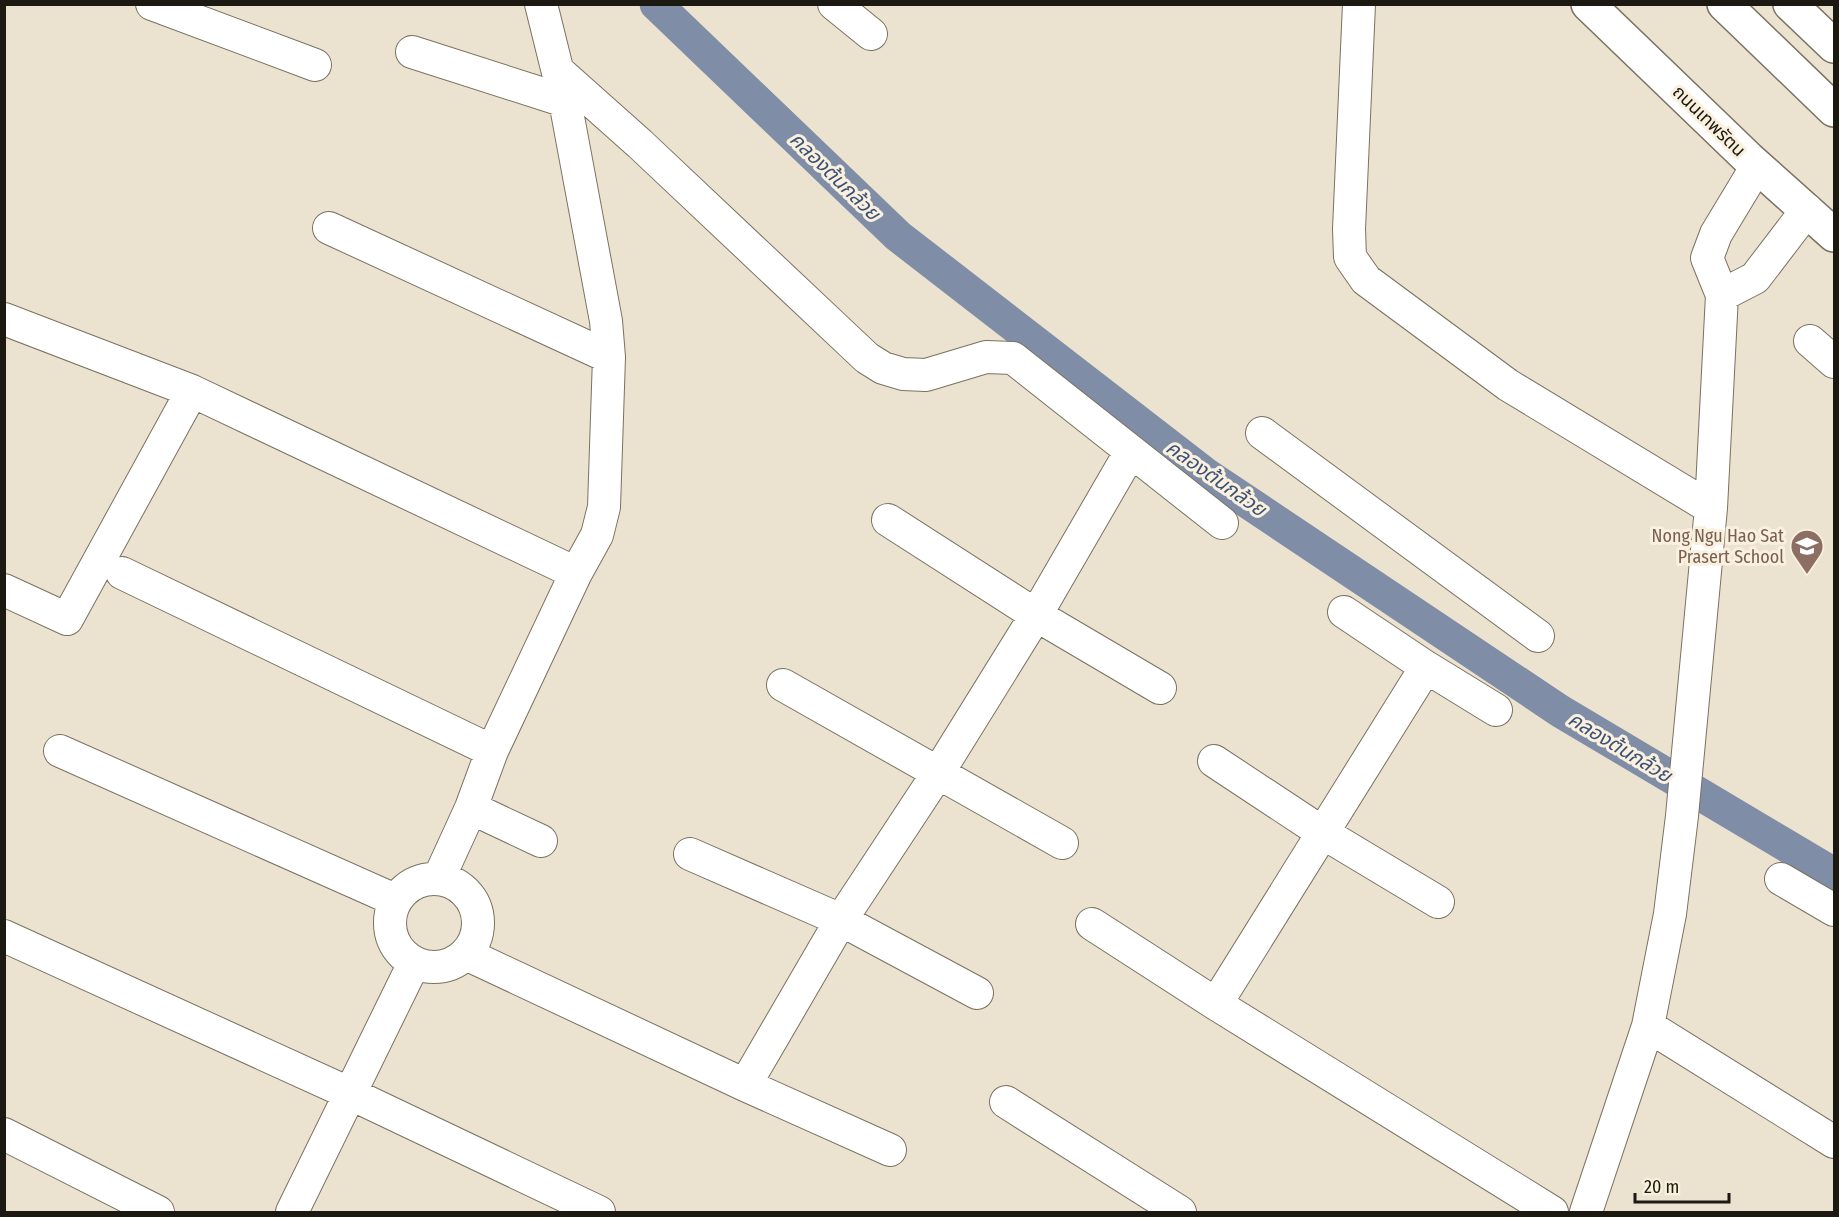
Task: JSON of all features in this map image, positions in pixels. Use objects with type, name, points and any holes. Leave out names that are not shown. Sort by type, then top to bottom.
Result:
[{"type":"main road","name":"ถนนเทพรัตน","points":[[1588,4],[1756,166],[1834,235]]},
{"type":"main road","points":[[1724,4],[1834,110]]},
{"type":"main road","points":[[1790,4],[1834,46]]},
{"type":"street","points":[[152,4],[315,65]]},
{"type":"street","points":[[439,878],[471,808],[492,752],[576,573],[597,535],[604,507],[609,357],[603,299],[565,101],[542,4]]},
{"type":"street","points":[[834,4],[871,34]]},
{"type":"street","points":[[1359,4],[1349,229],[1350,257],[1361,273],[1366,280],[1508,385],[1711,508]]},
{"type":"street","points":[[412,52],[565,101]]},
{"type":"street","points":[[558,71],[594,101],[867,358],[884,368],[903,374],[926,375],[986,357],[1013,358],[1222,523]]},
{"type":"street","points":[[1586,1212],[1648,1026],[1670,914],[1711,508],[1722,295],[1707,258],[1716,234],[1756,166]]},
{"type":"street","points":[[1722,295],[1755,278],[1807,210]]},
{"type":"street","points":[[328,228],[609,357]]},
{"type":"street","points":[[4,319],[192,392],[576,573]]},
{"type":"street","points":[[1810,341],[1834,362]]},
{"type":"street","points":[[4,590],[67,619],[192,392]]},
{"type":"street","points":[[1262,434],[1538,636]]},
{"type":"street","points":[[745,1085],[841,920],[938,774],[1036,615],[1131,451]]},
{"type":"street","points":[[888,520],[1036,615],[1160,688]]},
{"type":"street","points":[[122,573],[492,752]]},
{"type":"street","points":[[1344,612],[1496,710]]},
{"type":"street","points":[[1216,1004],[1426,667]]},
{"type":"street","points":[[783,685],[1062,843]]},
{"type":"street","points":[[60,751],[395,900]]},
{"type":"street","points":[[1214,761],[1323,833],[1438,902]]},
{"type":"street","points":[[471,808],[541,841]]},
{"type":"street","points":[[690,854],[841,920],[977,993]]},
{"type":"street","points":[[439,878],[462,888],[477,908],[478,933],[466,954],[451,964],[432,968],[414,963],[399,952],[391,936],[389,917],[395,900],[414,883],[439,878]]},
{"type":"street","points":[[1781,879],[1834,910]]},
{"type":"street","points":[[1092,924],[1216,1004],[1552,1212]]},
{"type":"street","points":[[4,936],[351,1094],[600,1212]]},
{"type":"street","points":[[466,954],[745,1085],[890,1150]]},
{"type":"street","points":[[292,1212],[414,963]]},
{"type":"street","points":[[1648,1026],[1834,1142]]},
{"type":"street","points":[[1006,1102],[1180,1212]]},
{"type":"street","points":[[4,1134],[158,1212]]},
{"type":"waterway","name":"คลองต้นกล้วย","points":[[656,4],[898,236],[1207,475],[1560,711],[1834,874]]},
{"type":"place","name":"Nong Ngu Hao Sat Prasert School","points":[[1807,575]]}]
